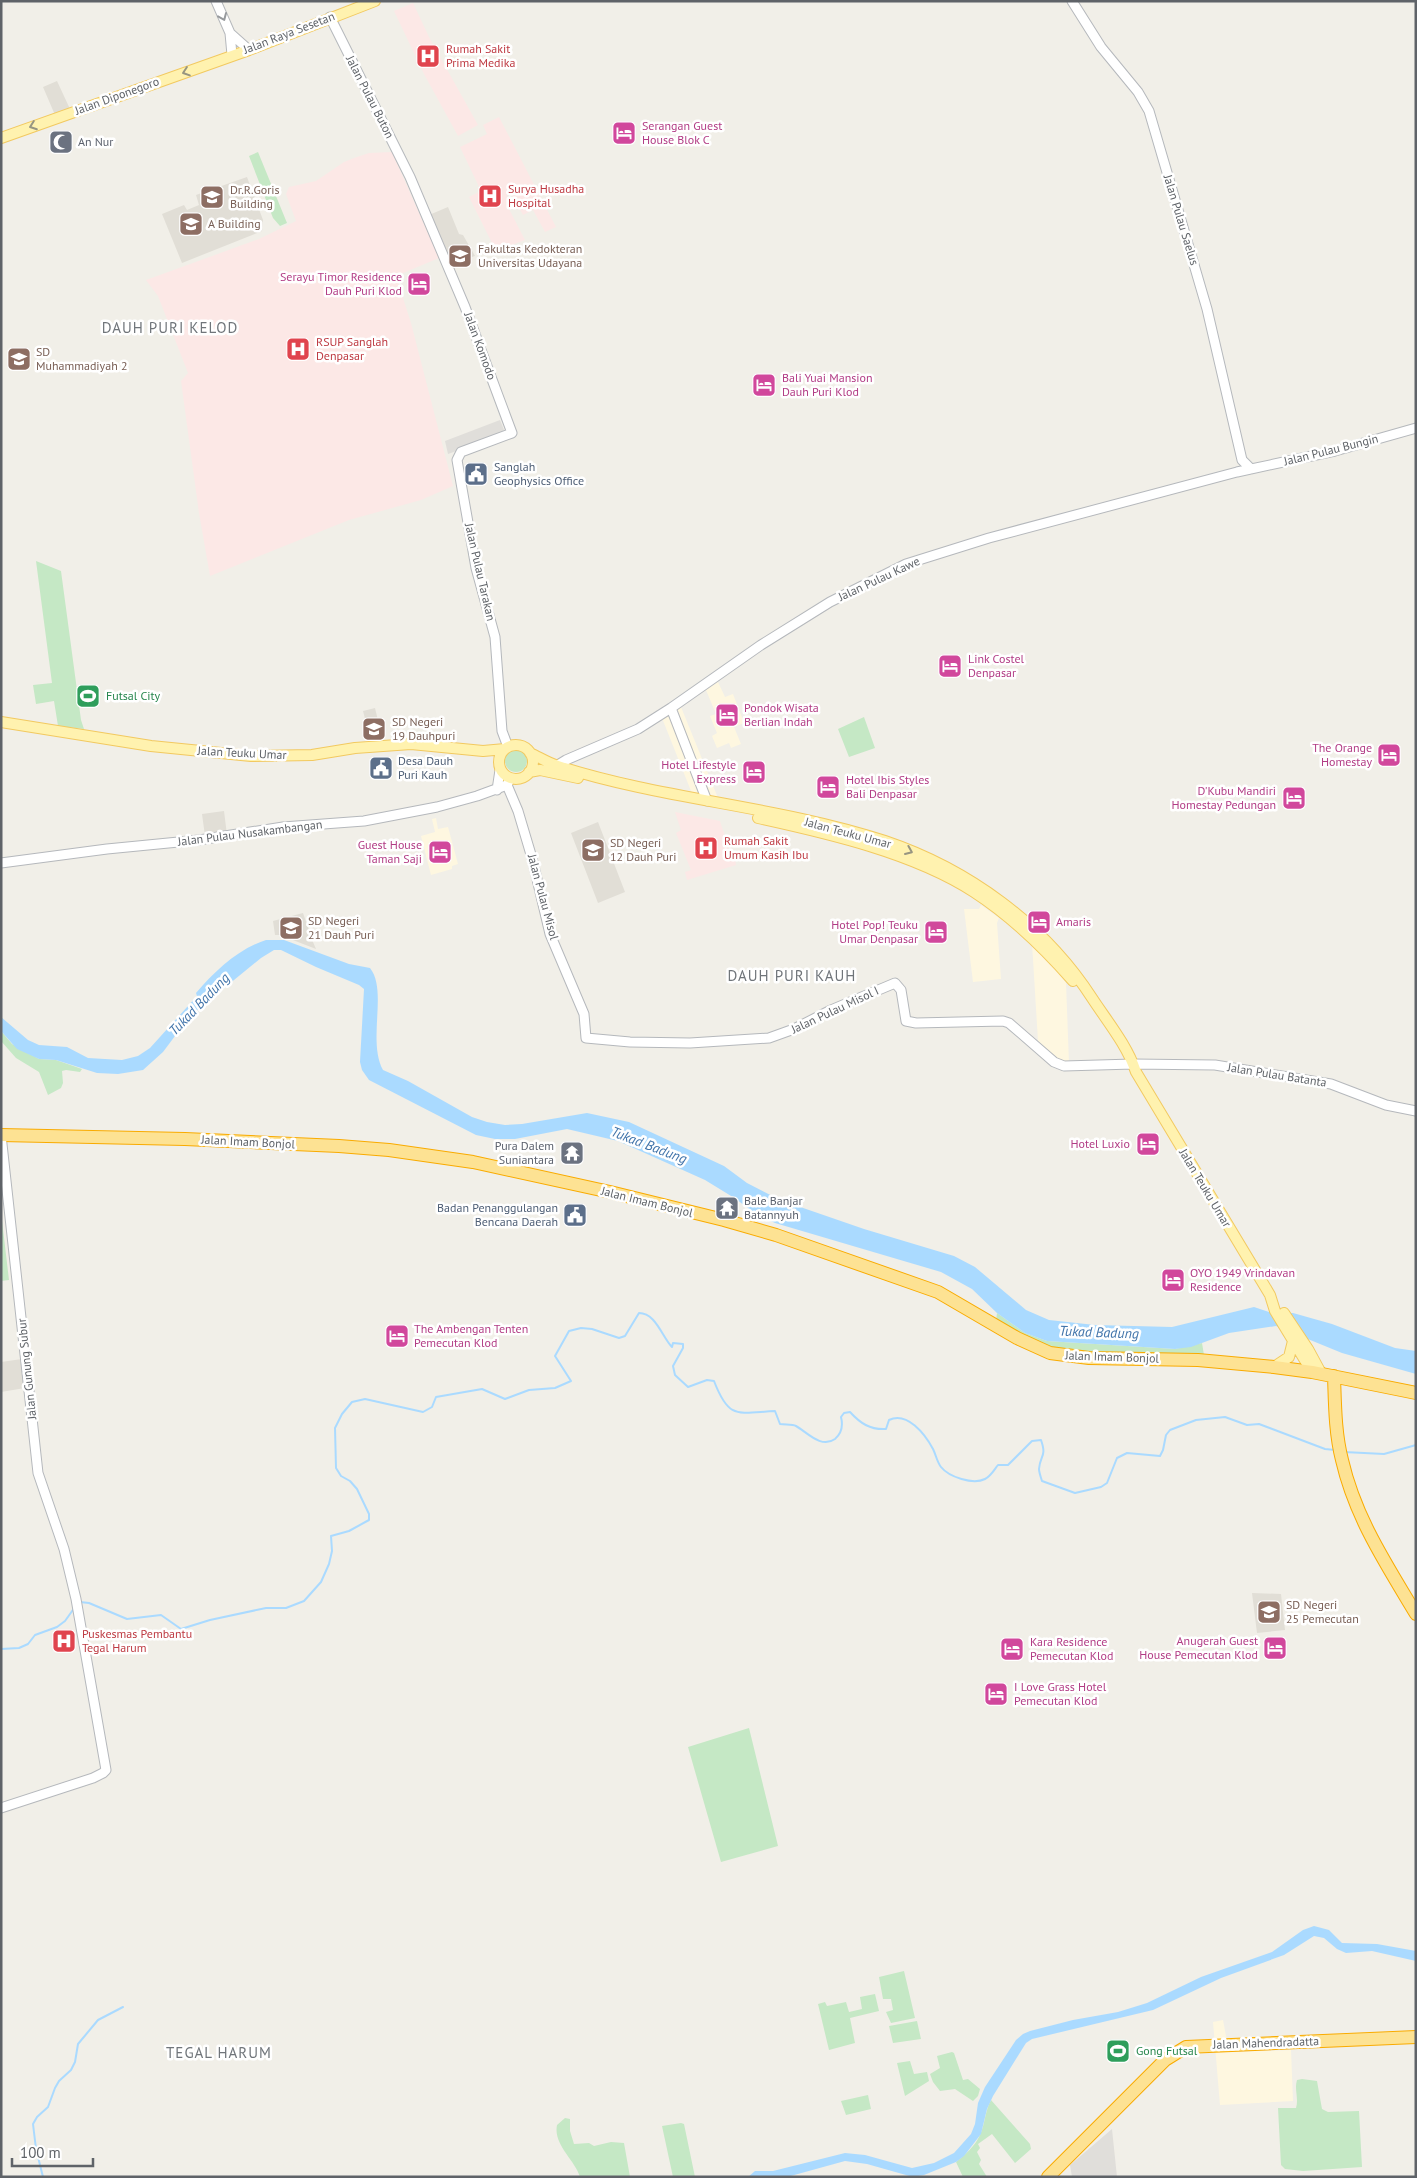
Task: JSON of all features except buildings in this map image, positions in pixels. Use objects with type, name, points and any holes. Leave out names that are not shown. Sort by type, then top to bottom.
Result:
[{"type":"highway","name":"Jalan Imam Bonjol","points":[[1,1134],[346,1146],[473,1162],[610,1192],[776,1235],[938,1292],[1017,1338],[1050,1353],[1089,1358],[1198,1360],[1274,1367],[1316,1372],[1416,1393]]},
{"type":"highway","points":[[1334,1376],[1338,1442],[1350,1492],[1371,1539],[1416,1614]]},
{"type":"highway","name":"Jalan Mahendradatta","points":[[1048,2177],[1165,2060],[1186,2047],[1416,2037]]},
{"type":"main road","name":"Jalan Raya Sesetan","points":[[232,55],[375,1]]},
{"type":"main road","name":"Jalan Diponegoro","points":[[1,138],[232,55]]},
{"type":"main road","name":"Jalan Teuku Umar","points":[[1,722],[151,746],[251,756],[312,755],[355,748],[411,744],[483,751],[507,748]]},
{"type":"main road","points":[[520,746],[530,754],[533,763],[529,772],[520,779],[509,782],[500,765],[507,748],[520,746]]},
{"type":"main road","name":"Jalan Teuku Umar","points":[[483,751],[500,765]]},
{"type":"main road","name":"Jalan Teuku Umar","points":[[530,754],[553,769],[832,834],[884,852],[956,882],[1012,920],[1065,971],[1133,1067]]},
{"type":"main road","name":"Jalan Teuku Umar","points":[[529,772],[553,769],[839,828],[886,842],[938,863],[976,884],[1022,919],[1069,965],[1133,1067],[1316,1372]]},
{"type":"main road","points":[[1274,1367],[1290,1358],[1295,1338]]},
{"type":"street","points":[[216,1],[230,33],[232,55]]},
{"type":"street","name":"Jalan Pulau Saelus","points":[[1072,1],[1101,47],[1141,96],[1152,120],[1207,309],[1245,471]]},
{"type":"street","name":"Jalan Pulau Buton","points":[[330,17],[410,177],[446,260]]},
{"type":"street","points":[[230,33],[249,50]]},
{"type":"street","name":"Jalan Komodo","points":[[446,260],[512,433]]},
{"type":"street","name":"Jalan Pulau Bungin","points":[[1245,471],[1335,451],[1416,428]]},
{"type":"street","name":"Jalan Pulau Tarakan","points":[[507,748],[502,731],[495,637],[476,568],[457,460],[461,452],[512,433]]},
{"type":"street","name":"Jalan Pulau Kawe","points":[[553,769],[628,734],[672,708],[761,645],[830,602],[906,564],[989,538],[1245,471]]},
{"type":"street","points":[[672,708],[707,801]]},
{"type":"street","points":[[497,790],[500,765]]},
{"type":"street","name":"Jalan Pulau Nusakambangan","points":[[1,863],[107,849],[199,840],[284,827],[364,821],[437,807],[497,790],[509,782]]},
{"type":"street","name":"Jalan Pulau Misol","points":[[509,782],[532,858],[550,934],[584,1014],[586,1038]]},
{"type":"street","name":"Jalan Pulau Misol I","points":[[586,1038],[630,1042],[676,1043],[769,1038],[794,1029],[895,983],[901,990],[906,1021],[916,1023],[1003,1021],[1009,1023],[1059,1065],[1069,1067],[1133,1067]]},
{"type":"street","name":"Jalan Pulau Batanta","points":[[1133,1067],[1209,1065],[1260,1071],[1331,1084],[1386,1105],[1416,1110]]},
{"type":"street","name":"Jalan Gunung Subur","points":[[1,1134],[38,1473],[64,1549],[76,1599],[106,1772],[1,1808]]},
{"type":"shaded area","name":"Rumah Sakit Prima Medika","points":[[413,3],[429,37],[478,125],[458,136],[424,74],[394,11]]},
{"type":"shaded area","points":[[57,81],[70,109],[55,115],[43,87]]},
{"type":"shaded area","points":[[499,117],[556,227],[545,232],[533,210],[523,215],[510,192],[507,194],[509,201],[506,203],[525,240],[496,251],[469,197],[481,191],[460,147],[487,134],[483,125]]},
{"type":"shaded area","name":"RSUP Sanglah Denpasar","points":[[392,152],[439,258],[396,276],[411,323],[453,486],[421,500],[349,520],[210,576],[199,513],[181,381],[188,373],[158,296],[146,280],[259,239],[296,221],[286,194],[289,187],[316,181],[344,162],[354,158],[369,153]]},
{"type":"shaded area","points":[[247,177],[263,220],[262,231],[182,263],[162,214],[184,205],[187,210],[199,205],[196,195]]},
{"type":"shaded area","points":[[448,207],[459,234],[463,235],[475,256],[450,264],[429,215]]},
{"type":"shaded area","points":[[500,420],[504,430],[501,435],[448,454],[445,441]]},
{"type":"shaded area","name":"Pondok Wisata Berlian Indah","points":[[718,682],[725,697],[733,694],[744,723],[734,727],[741,744],[731,748],[729,743],[717,748],[712,736],[717,733],[710,716],[716,714],[706,690]]},
{"type":"shaded area","points":[[681,707],[720,803],[694,796],[691,791],[662,718]]},
{"type":"shaded area","name":"SD Negeri 19 Dauhpuri","points":[[375,708],[383,741],[371,742],[363,711]]},
{"type":"shaded area","points":[[224,811],[227,835],[205,836],[202,814]]},
{"type":"shaded area","name":"Rumah Sakit Umum Kasih Ibu","points":[[675,812],[720,821],[736,865],[687,880],[685,872],[691,870],[676,833],[681,830]]},
{"type":"shaded area","name":"Guest House Taman Saji","points":[[436,818],[438,829],[448,827],[458,864],[452,866],[452,869],[431,875],[421,836],[435,832],[432,819]]},
{"type":"shaded area","name":"SD Negeri 12 Dauh Puri","points":[[598,822],[625,892],[598,903],[571,833]]},
{"type":"shaded area","points":[[981,905],[999,918],[997,923],[1001,979],[973,982],[964,909],[979,909]]},
{"type":"shaded area","name":"SD Negeri 21 Dauh Puri","points":[[303,913],[316,949],[280,935],[275,935],[273,921]]},
{"type":"shaded area","points":[[1032,943],[1049,958],[1066,983],[1069,1063],[1062,1062],[1039,1044],[1038,1041]]},
{"type":"shaded area","points":[[22,1359],[25,1388],[1,1392],[1,1362]]},
{"type":"shaded area","name":"SD Negeri 25 Pemecutan","points":[[1252,1593],[1281,1594],[1285,1630],[1257,1633]]},
{"type":"shaded area","points":[[1223,2020],[1229,2052],[1291,2050],[1293,2101],[1220,2105],[1213,2022]]},
{"type":"shaded area","points":[[1112,2129],[1117,2177],[1072,2177],[1070,2165]]},
{"type":"green space","points":[[258,152],[287,223],[280,226],[273,218],[249,156]]},
{"type":"green space","points":[[36,561],[61,571],[81,720],[84,729],[58,726],[54,701],[36,704],[33,685],[52,683]]},
{"type":"green space","points":[[864,717],[875,748],[849,757],[838,729]]},
{"type":"green space","points":[[516,750],[524,753],[527,761],[524,769],[516,772],[508,769],[505,761],[508,753]]},
{"type":"green space","points":[[1,1031],[12,1044],[39,1059],[56,1060],[82,1069],[80,1072],[62,1071],[63,1083],[61,1088],[48,1095],[39,1072],[16,1058],[1,1041]]},
{"type":"green space","points":[[1,1212],[9,1280],[1,1281]]},
{"type":"green space","points":[[997,1313],[1025,1333],[1047,1341],[1175,1349],[1202,1343],[1204,1355],[1086,1354],[1039,1346],[996,1321]]},
{"type":"green space","points":[[749,1728],[778,1846],[721,1862],[688,1747]]},
{"type":"green space","points":[[904,1971],[915,2018],[891,2023],[886,2012],[893,2010],[891,1999],[883,1999],[879,1977]]},
{"type":"green space","points":[[875,1994],[879,2011],[850,2018],[855,2043],[829,2050],[818,2004],[825,2002],[827,2006],[846,2002],[849,2012],[862,2009],[860,1997]]},
{"type":"green space","points":[[917,2021],[921,2039],[893,2043],[889,2026]]},
{"type":"green space","points":[[952,2052],[963,2080],[968,2079],[980,2089],[978,2096],[973,2101],[955,2089],[940,2091],[933,2082],[930,2074],[940,2068],[937,2056]]},
{"type":"green space","points":[[910,2061],[914,2074],[927,2072],[929,2081],[905,2096],[897,2063]]},
{"type":"green space","points":[[1297,2080],[1317,2081],[1322,2109],[1328,2112],[1359,2111],[1362,2167],[1303,2171],[1285,2169],[1281,2165],[1278,2108],[1296,2108],[1296,2083]]},
{"type":"green space","points":[[868,2095],[871,2109],[846,2115],[841,2101]]},
{"type":"green space","points":[[991,2100],[1030,2144],[1031,2149],[1015,2163],[992,2134],[978,2144],[980,2148],[977,2152],[981,2160],[979,2164],[987,2177],[963,2177],[956,2162],[970,2150],[978,2139]]},
{"type":"green space","points":[[565,2118],[570,2119],[570,2131],[574,2144],[589,2143],[594,2146],[611,2142],[624,2143],[630,2177],[580,2177],[558,2139],[557,2125]]},
{"type":"green space","points":[[684,2124],[695,2177],[673,2177],[662,2126]]},
{"type":"water","name":"Tukad Badung","points":[[266,940],[284,940],[349,964],[370,968],[375,978],[377,989],[377,1045],[383,1070],[408,1081],[472,1117],[505,1125],[587,1113],[629,1122],[724,1166],[747,1183],[780,1200],[864,1229],[954,1256],[975,1267],[1026,1310],[1049,1320],[1095,1325],[1172,1327],[1254,1307],[1269,1312],[1293,1313],[1332,1324],[1395,1348],[1416,1351],[1416,1374],[1342,1353],[1276,1326],[1229,1333],[1191,1347],[1175,1349],[1047,1341],[1025,1333],[997,1313],[972,1289],[941,1272],[775,1223],[754,1213],[736,1199],[705,1180],[618,1141],[567,1129],[515,1139],[495,1139],[476,1135],[369,1080],[362,1070],[360,1062],[364,989],[281,950],[274,950],[261,958],[190,1016],[163,1052],[143,1070],[118,1074],[97,1073],[56,1060],[39,1059],[17,1049],[1,1031],[1,1017],[28,1040],[39,1045],[67,1047],[88,1058],[122,1060],[138,1056],[150,1048],[197,996],[196,993],[219,969],[246,949]]},
{"type":"water","points":[[1314,1926],[1329,1930],[1342,1943],[1377,1944],[1416,1951],[1416,1961],[1372,1951],[1346,1953],[1337,1949],[1324,1938],[1314,1936],[1284,1955],[1221,1978],[1153,2010],[1032,2039],[1026,2043],[993,2096],[987,2109],[981,2134],[964,2156],[956,2162],[924,2175],[913,2177],[867,2164],[845,2161],[787,2177],[748,2177],[755,2171],[773,2171],[845,2153],[865,2155],[912,2168],[934,2163],[954,2153],[971,2134],[975,2124],[978,2103],[985,2087],[1016,2040],[1023,2034],[1073,2020],[1118,2012],[1147,2003],[1201,1977],[1272,1952],[1303,1930]]},
{"type":"waterway","points":[[80,1602],[89,1603],[127,1619],[161,1615],[181,1629],[210,1620],[266,1608],[286,1608],[304,1601],[321,1582],[329,1564],[332,1551],[331,1536],[349,1531],[369,1520],[369,1514],[357,1489],[350,1481],[341,1476],[336,1468],[335,1428],[342,1414],[352,1402],[365,1399],[423,1412],[432,1407],[436,1397],[482,1389],[505,1399],[529,1390],[555,1388],[571,1381],[555,1356],[569,1331],[581,1328],[592,1329],[619,1338],[625,1336],[639,1313],[645,1314],[654,1321],[672,1347],[673,1343],[683,1344],[683,1348],[673,1366],[675,1375],[688,1387],[707,1380],[714,1381],[719,1394],[730,1408],[743,1413],[775,1411],[780,1424],[796,1426],[819,1441],[825,1442],[835,1439],[841,1432],[841,1417],[844,1413],[850,1412],[866,1425],[880,1429],[886,1429],[889,1420],[896,1418],[909,1421],[925,1437],[945,1471],[962,1479],[974,1481],[985,1479],[991,1475],[998,1465],[1008,1465],[1032,1441],[1041,1440],[1043,1453],[1039,1469],[1042,1481],[1075,1493],[1101,1487],[1107,1483],[1117,1458],[1127,1453],[1160,1456],[1166,1435],[1170,1430],[1196,1420],[1225,1417],[1247,1425],[1259,1424],[1325,1449],[1335,1450]]},
{"type":"waterway","points":[[1344,1452],[1384,1454],[1416,1445]]},
{"type":"waterway","points":[[1,1649],[19,1648],[28,1644],[35,1635],[57,1627],[65,1621],[75,1607]]},
{"type":"waterway","points":[[43,2177],[36,2149],[33,2124],[37,2117],[48,2107],[59,2081],[71,2070],[75,2062],[78,2044],[98,2020],[123,2007]]},
{"type":"place","name":"Rumah Sakit Prima Medika","points":[[428,56]]},
{"type":"place","name":"Serangan Guest House Blok C","points":[[624,133]]},
{"type":"place","name":"An Nur","points":[[61,142]]},
{"type":"place","name":"Surya Husadha Hospital","points":[[490,196]]},
{"type":"place","name":"Dr.R.Goris Building","points":[[212,197]]},
{"type":"place","name":"A Building","points":[[191,224]]},
{"type":"place","name":"Fakultas Kedokteran Universitas Udayana","points":[[460,256]]},
{"type":"place","name":"Serayu Timor Residence Dauh Puri Klod","points":[[419,284]]},
{"type":"place","name":"RSUP Sanglah Denpasar","points":[[298,349]]},
{"type":"place","name":"SD Muhammadiyah 2","points":[[19,359]]},
{"type":"place","name":"Bali Yuai Mansion Dauh Puri Klod","points":[[764,385]]},
{"type":"place","name":"Sanglah Geophysics Office","points":[[476,474]]},
{"type":"place","name":"Link Costel Denpasar","points":[[950,666]]},
{"type":"place","name":"Futsal City","points":[[88,696]]},
{"type":"place","name":"Pondok Wisata Berlian Indah","points":[[727,715]]},
{"type":"place","name":"SD Negeri 19 Dauhpuri","points":[[374,729]]},
{"type":"place","name":"The Orange Homestay","points":[[1389,755]]},
{"type":"place","name":"Desa Dauh Puri Kauh","points":[[381,768]]},
{"type":"place","name":"Hotel Lifestyle Express","points":[[754,772]]},
{"type":"place","name":"Hotel Ibis Styles Bali Denpasar","points":[[828,787]]},
{"type":"place","name":"D'Kubu Mandiri Homestay Pedungan","points":[[1294,798]]},
{"type":"place","name":"Rumah Sakit Umum Kasih Ibu","points":[[706,848]]},
{"type":"place","name":"SD Negeri 12 Dauh Puri","points":[[593,850]]},
{"type":"place","name":"Guest House Taman Saji","points":[[440,852]]},
{"type":"place","name":"Amaris","points":[[1039,922]]},
{"type":"place","name":"SD Negeri 21 Dauh Puri","points":[[291,928]]},
{"type":"place","name":"Hotel Pop! Teuku Umar Denpasar","points":[[936,932]]},
{"type":"place","name":"Hotel Luxio","points":[[1148,1144]]},
{"type":"place","name":"Pura Dalem Suniantara","points":[[572,1153]]},
{"type":"place","name":"Bale Banjar Batannyuh","points":[[727,1208]]},
{"type":"place","name":"Badan Penanggulangan Bencana Daerah","points":[[575,1215]]},
{"type":"place","name":"OYO 1949 Vrindavan Residence","points":[[1173,1280]]},
{"type":"place","name":"The Ambengan Tenten Pemecutan Klod","points":[[397,1336]]},
{"type":"place","name":"SD Negeri 25 Pemecutan","points":[[1269,1612]]},
{"type":"place","name":"Puskesmas Pembantu Tegal Harum","points":[[64,1641]]},
{"type":"place","name":"Anugerah Guest House Pemecutan Klod","points":[[1275,1648]]},
{"type":"place","name":"Kara Residence Pemecutan Klod","points":[[1012,1649]]},
{"type":"place","name":"I Love Grass Hotel Pemecutan Klod","points":[[996,1694]]},
{"type":"place","name":"Gong Futsal","points":[[1118,2051]]},
{"type":"district","name":"DAUH PURI KELOD","points":[[170,328]]},
{"type":"district","name":"DAUH PURI KAUH","points":[[792,976]]},
{"type":"district","name":"TEGAL HARUM","points":[[219,2053]]}]
